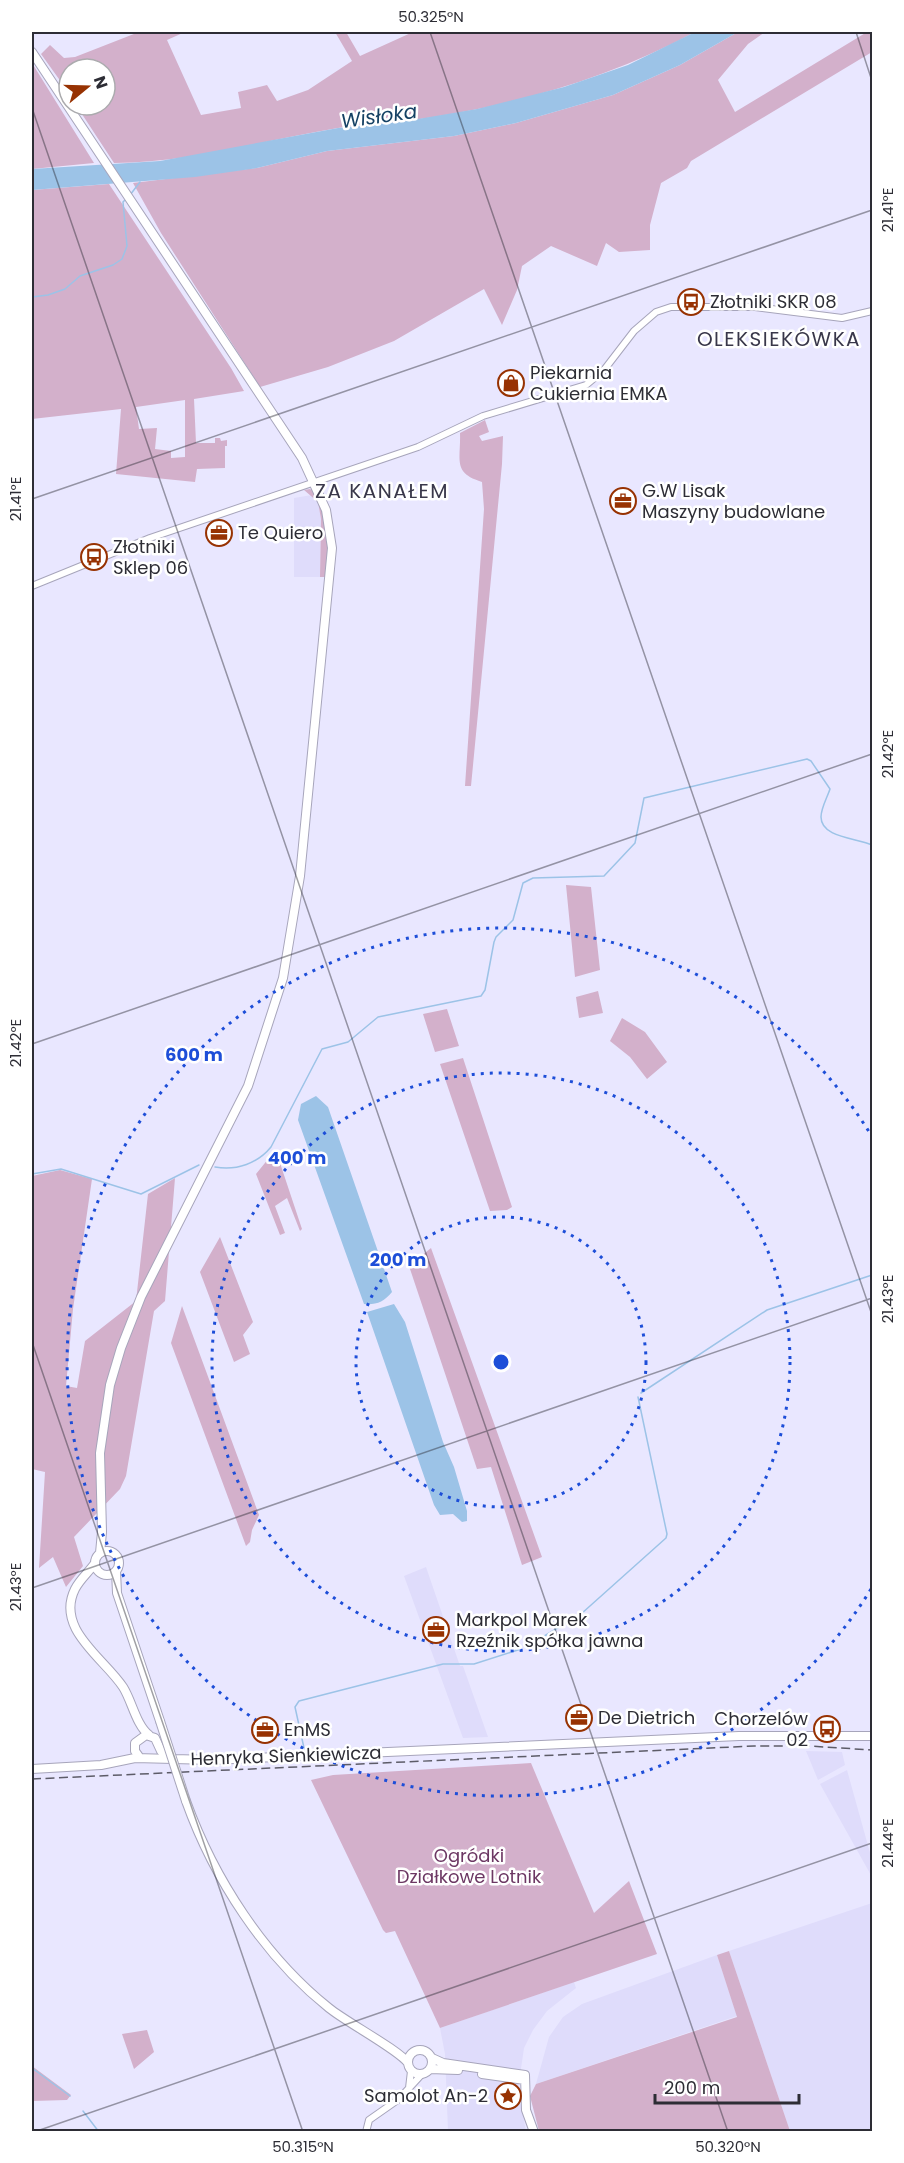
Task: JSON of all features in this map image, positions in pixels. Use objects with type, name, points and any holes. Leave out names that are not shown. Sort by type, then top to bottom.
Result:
[{"type":"main road","points":[[32,52],[291,442],[315,482],[328,518],[332,569],[292,934],[274,1010],[248,1086],[141,1298],[121,1348],[110,1385],[100,1454],[102,1532],[100,1553],[72,1598],[70,1612],[80,1636],[123,1687],[149,1736]]},
{"type":"main road","points":[[102,1532],[111,1551],[119,1560],[116,1571],[117,1593],[186,1801],[205,1847],[225,1885],[286,1966],[327,2007],[350,2025],[392,2050],[410,2067],[423,2074],[430,2070],[446,2069],[525,2077]]},
{"type":"main road","points":[[100,1553],[111,1551]]},
{"type":"main road","points":[[95,1563],[117,1593]]},
{"type":"main road","points":[[83,1578],[116,1571]]},
{"type":"main road","points":[[118,1761],[134,1748],[138,1738],[136,1713]]},
{"type":"main road","points":[[32,1768],[94,1766],[140,1758],[154,1758],[159,1747],[155,1738],[149,1736],[138,1738]]},
{"type":"main road","name":"Henryka Sienkiewicza","points":[[154,1758],[212,1761],[741,1736],[873,1736]]},
{"type":"main road","name":"Henryka Sienkiewicza","points":[[159,1747],[174,1759]]},
{"type":"main road","points":[[134,1748],[140,1758]]},
{"type":"main road","points":[[392,2050],[412,2053],[423,2050],[432,2058],[443,2063],[525,2077]]},
{"type":"main road","points":[[410,2067],[412,2053]]},
{"type":"main road","points":[[430,2070],[432,2058]]},
{"type":"main road","points":[[525,2077],[526,2110],[534,2132]]},
{"type":"street","points":[[32,586],[150,538],[418,447],[483,416],[586,385],[614,360],[647,318],[664,310],[754,307],[842,318],[873,310]]},
{"type":"street","points":[[409,2089],[410,2067]]},
{"type":"street","points":[[366,2132],[369,2120],[399,2099],[423,2074]]},
{"type":"shaded area","points":[[312,495],[318,502],[321,519],[320,577],[294,577],[294,498]]},
{"type":"shaded area","name":"Markpol Marek Rzeźnik spółka jawna","points":[[426,1567],[460,1666],[463,1666],[488,1737],[463,1738],[404,1576]]},
{"type":"shaded area","points":[[806,1751],[842,1752],[845,1765],[818,1780]]},
{"type":"shaded area","points":[[847,1770],[872,1860],[872,1877],[820,1784]]},
{"type":"shaded area","points":[[872,1903],[872,2131],[790,2131],[729,1951]]},
{"type":"shaded area","points":[[717,1955],[737,2016],[536,2084],[549,2037],[563,2017],[582,2004]]},
{"type":"shaded area","points":[[574,1982],[576,1988],[547,2011],[533,2030],[524,2048],[518,2089],[526,2131],[448,2131],[445,2054],[440,2028]]},
{"type":"green space","points":[[139,32],[185,32],[167,40],[201,115],[241,108],[238,92],[267,85],[277,101],[308,90],[352,61],[335,32],[346,32],[360,56],[413,32],[695,32],[591,78],[518,100],[443,115],[338,128],[199,155],[142,162],[114,163],[84,117],[117,117],[117,57],[75,57]]},
{"type":"green space","points":[[738,32],[765,32],[748,44],[718,80],[735,112],[867,32],[872,32],[872,52],[691,161],[687,168],[661,183],[650,225],[650,250],[619,252],[606,243],[597,266],[551,246],[522,266],[517,290],[502,325],[484,289],[394,341],[328,367],[260,387],[161,233],[133,183],[257,168],[327,151],[454,136],[516,123],[613,95],[680,65]]},
{"type":"green space","points":[[50,45],[63,57],[57,57],[57,76],[41,54]]},
{"type":"green space","points":[[32,63],[57,103],[57,117],[65,117],[94,163],[32,169]]},
{"type":"green space","points":[[109,184],[244,391],[194,399],[196,443],[215,443],[215,438],[220,438],[221,441],[227,440],[225,468],[197,469],[195,482],[116,474],[121,409],[32,419],[32,190]],"holes":[[[185,400],[185,457],[171,458],[171,451],[155,449],[157,428],[139,429],[136,407]]]},
{"type":"green space","points":[[485,420],[489,432],[479,436],[482,441],[503,436],[502,464],[471,786],[465,786],[484,509],[482,482],[466,474],[460,464],[460,433]]},
{"type":"green space","points":[[310,489],[316,495],[325,517],[329,558],[325,577],[320,577],[321,519],[318,502],[304,490]]},
{"type":"green space","points":[[566,885],[591,887],[600,970],[575,977]]},
{"type":"green space","points":[[598,991],[603,1013],[579,1018],[576,997]]},
{"type":"green space","points":[[447,1009],[459,1046],[435,1052],[423,1014]]},
{"type":"green space","points":[[622,1018],[645,1032],[667,1062],[647,1079],[630,1057],[610,1041]]},
{"type":"green space","points":[[463,1058],[512,1207],[507,1210],[490,1211],[440,1064]]},
{"type":"green space","points":[[273,1153],[277,1154],[302,1229],[300,1231],[287,1198],[275,1206],[285,1233],[280,1235],[256,1174]]},
{"type":"green space","points":[[60,1170],[92,1179],[73,1309],[66,1386],[77,1388],[85,1341],[136,1301],[148,1194],[175,1178],[165,1301],[154,1311],[126,1476],[120,1489],[74,1537],[83,1566],[66,1587],[53,1557],[39,1568],[45,1472],[32,1469],[32,1176]]},
{"type":"green space","points":[[220,1237],[253,1322],[243,1335],[250,1354],[234,1362],[200,1272]]},
{"type":"green space","points":[[431,1248],[542,1557],[522,1565],[491,1467],[477,1469],[409,1266]]},
{"type":"green space","points":[[182,1306],[259,1515],[252,1530],[250,1542],[246,1546],[171,1343]]},
{"type":"green space","name":"Ogródki Działkowe Lotnik","points":[[531,1763],[594,1913],[629,1881],[657,1954],[440,2028],[395,1931],[386,1933],[383,1930],[311,1780],[333,1775]]},
{"type":"green space","points":[[729,1951],[790,2131],[539,2131],[530,2096],[536,2084],[737,2017],[717,1955]]},
{"type":"green space","points":[[147,2030],[154,2052],[134,2069],[122,2034]]},
{"type":"green space","points":[[32,2066],[71,2095],[67,2100],[32,2101]]},
{"type":"water","points":[[695,32],[738,32],[680,65],[613,95],[516,123],[454,136],[327,151],[257,168],[195,177],[32,190],[32,169],[160,161],[338,128],[406,121],[477,109],[564,87],[628,65]]},
{"type":"water","points":[[316,1096],[328,1107],[392,1292],[376,1303],[364,1304],[298,1120],[301,1104]]},
{"type":"water","points":[[394,1304],[405,1322],[443,1442],[454,1467],[467,1511],[467,1521],[462,1522],[453,1514],[440,1515],[434,1505],[367,1312]]},
{"type":"waterway","points":[[130,195],[140,182]]},
{"type":"waterway","points":[[32,297],[48,295],[65,289],[80,276],[113,265],[122,259],[127,246],[123,202],[127,198]]},
{"type":"waterway","points":[[215,1167],[239,1167],[266,1153],[322,1049],[348,1042],[378,1017],[481,996],[485,990],[494,942],[513,920],[523,883],[533,878],[604,876],[635,843],[644,798],[807,759],[811,761],[830,789],[822,810],[823,824],[833,833],[872,845]]},
{"type":"waterway","points":[[32,1174],[61,1169],[141,1194],[199,1165]]},
{"type":"waterway","points":[[641,1393],[767,1310],[872,1275]]},
{"type":"waterway","points":[[526,1647],[581,1614],[666,1538],[638,1397]]},
{"type":"waterway","points":[[304,1748],[295,1707],[299,1701],[443,1664],[474,1664],[521,1649]]},
{"type":"waterway","points":[[32,2068],[70,2096]]},
{"type":"waterway","points":[[83,2111],[99,2132]]},
{"type":"railway","points":[[32,1779],[754,1746],[809,1746],[872,1750]]},
{"type":"place","name":"Złotniki SKR 08","points":[[691,302]]},
{"type":"place","name":"Piekarnia Cukiernia EMKA","points":[[511,383]]},
{"type":"place","name":"G.W Lisak Maszyny budowlane","points":[[623,501]]},
{"type":"place","name":"Te Quiero","points":[[219,533]]},
{"type":"place","name":"Złotniki Sklep 06","points":[[94,557]]},
{"type":"place","name":"Markpol Marek Rzeźnik spółka jawna","points":[[436,1630]]},
{"type":"place","name":"De Dietrich","points":[[579,1718]]},
{"type":"place","name":"Chorzelów 02","points":[[827,1729]]},
{"type":"place","name":"EnMS","points":[[265,1730]]},
{"type":"place","name":"Samolot An-2","points":[[508,2096]]},
{"type":"district","name":"OLEKSIEKÓWKA","points":[[779,339]]},
{"type":"district","name":"ZA KANAŁEM","points":[[382,491]]},
{"type":"water label","name":"Wisłoka","points":[[379,116]]}]
